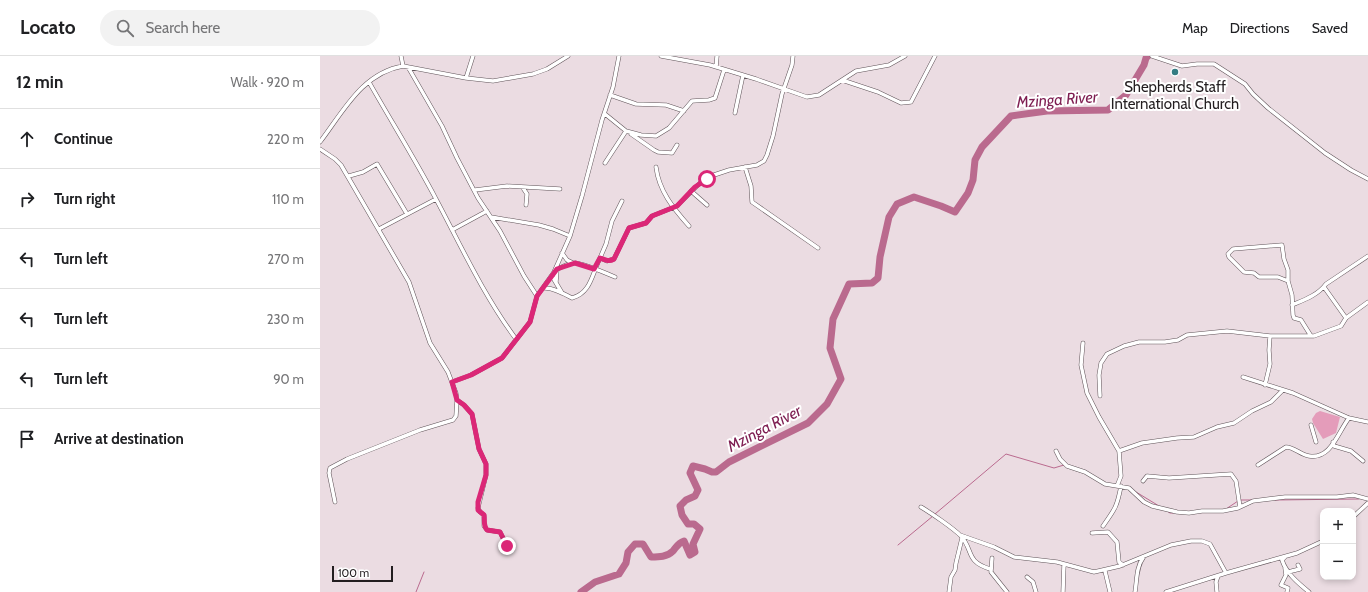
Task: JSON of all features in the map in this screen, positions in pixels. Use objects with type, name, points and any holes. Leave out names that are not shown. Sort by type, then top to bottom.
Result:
[{"type":"street","points":[[401,56],[403,66]]},
{"type":"street","points":[[466,78],[473,56]]},
{"type":"street","points":[[320,142],[358,91],[369,82],[394,68],[403,66],[493,82],[526,76],[547,69],[568,56]]},
{"type":"street","points":[[452,382],[471,375],[502,358],[531,320],[537,296],[556,270],[570,236],[617,70],[619,56]]},
{"type":"street","points":[[660,56],[716,67],[743,75],[799,96],[811,97],[819,95],[856,71],[889,65],[905,56]]},
{"type":"street","points":[[716,67],[717,56]]},
{"type":"street","points":[[600,258],[607,261],[614,259],[626,232],[631,226],[642,225],[652,216],[673,208],[701,182],[714,175],[729,170],[760,164],[767,155],[775,130],[783,89],[792,64],[793,56]]},
{"type":"street","points":[[842,80],[873,90],[901,103],[911,102],[935,56]]},
{"type":"street","points":[[1152,56],[1182,66],[1214,64],[1245,84],[1268,108],[1325,153],[1368,179]]},
{"type":"street","points":[[408,67],[439,121],[475,190],[537,296]]},
{"type":"street","points":[[627,131],[641,135],[656,136],[669,128],[692,101],[709,100],[715,98],[724,70]]},
{"type":"street","points":[[735,113],[743,75]]},
{"type":"street","points":[[369,82],[436,199],[491,301],[516,339]]},
{"type":"street","points":[[610,95],[636,104],[666,106],[684,111]]},
{"type":"street","points":[[605,114],[658,152],[672,153],[677,145]]},
{"type":"street","points":[[605,163],[627,131]]},
{"type":"street","points":[[320,149],[335,159],[349,176],[409,282],[430,343],[448,372],[457,400],[456,416],[453,420],[420,430],[346,459],[330,468],[329,473],[335,502]]},
{"type":"street","points":[[349,176],[364,172],[377,164],[407,214]]},
{"type":"street","points":[[656,167],[664,193],[673,208],[688,226]]},
{"type":"street","points":[[745,167],[751,186],[752,202],[818,248]]},
{"type":"street","points":[[475,190],[507,186],[560,190]]},
{"type":"street","points":[[523,188],[527,194],[526,205]]},
{"type":"street","points":[[691,191],[706,205]]},
{"type":"street","points":[[379,229],[436,199]]},
{"type":"street","points":[[543,288],[548,288],[572,298],[588,288],[594,269],[606,244],[612,221],[622,201]]},
{"type":"street","points":[[452,230],[487,211]]},
{"type":"street","points":[[491,217],[539,225],[570,236]]},
{"type":"street","points":[[1288,281],[1278,277],[1259,277],[1254,273],[1244,272],[1229,257],[1228,253],[1233,249],[1282,245],[1292,295],[1293,315],[1294,318],[1301,320],[1311,336]]},
{"type":"street","points":[[562,253],[567,260],[573,263],[578,263],[615,277]]},
{"type":"street","points":[[1292,305],[1322,290],[1326,284],[1368,256]]},
{"type":"street","points":[[556,270],[573,263]]},
{"type":"street","points":[[556,270],[556,282]]},
{"type":"street","points":[[552,276],[562,293]]},
{"type":"street","points":[[1324,287],[1346,318]]},
{"type":"street","points":[[1100,396],[1099,375],[1101,363],[1107,354],[1124,346],[1139,342],[1165,342],[1178,340],[1186,335],[1227,331],[1270,336],[1320,335],[1341,326],[1346,318],[1368,302]]},
{"type":"street","points":[[1265,385],[1270,364],[1270,336]]},
{"type":"street","points":[[1083,343],[1081,365],[1087,393],[1097,415],[1119,451],[1121,476],[1116,508],[1103,526]]},
{"type":"street","points":[[1243,377],[1293,393],[1349,418],[1368,422]]},
{"type":"street","points":[[1119,451],[1142,443],[1194,437],[1217,427],[1234,423],[1252,411],[1271,402],[1283,390]]},
{"type":"street","points":[[457,400],[472,414],[479,449],[486,464],[486,475],[478,508],[484,515],[484,526],[487,530],[500,532],[507,546]]},
{"type":"street","points":[[1258,465],[1286,447],[1291,448],[1303,455],[1317,456],[1326,452],[1349,418]]},
{"type":"street","points":[[1311,425],[1316,442]]},
{"type":"street","points":[[1333,442],[1334,446],[1351,451],[1363,461]]},
{"type":"street","points":[[1056,451],[1060,459],[1067,466],[1085,472],[1105,484],[1131,489],[1148,504],[1157,508],[1177,512],[1220,512],[1240,507],[1253,501],[1285,497],[1338,497],[1353,495],[1368,499]]},
{"type":"street","points":[[1143,481],[1147,476],[1168,478],[1230,474],[1236,481],[1240,507]]},
{"type":"street","points":[[1356,513],[1368,503]]},
{"type":"street","points":[[921,507],[961,536],[994,547],[1014,557],[1064,564],[1090,572],[1105,571],[1171,545],[1191,541],[1205,541],[1210,544],[1226,573]]},
{"type":"street","points":[[1092,533],[1108,532],[1115,538],[1117,542],[1119,562],[1123,565]]},
{"type":"street","points":[[961,536],[974,560],[980,565],[990,569],[995,578],[1007,592]]},
{"type":"street","points":[[949,592],[951,577],[955,570],[961,536]]},
{"type":"street","points":[[1166,592],[1297,553],[1320,542]]},
{"type":"street","points":[[1285,556],[1282,560],[1286,576],[1281,585],[1288,588],[1287,592]]},
{"type":"street","points":[[1135,592],[1139,566],[1143,557]]},
{"type":"street","points":[[990,569],[992,558]]},
{"type":"street","points":[[1064,564],[1064,592]]},
{"type":"street","points":[[1288,572],[1300,569],[1298,565]]},
{"type":"street","points":[[1284,567],[1309,592]]},
{"type":"street","points":[[1105,571],[1110,592]]},
{"type":"street","points":[[1217,592],[1216,582],[1218,576]]},
{"type":"street","points":[[1027,577],[1033,582],[1036,592]]},
{"type":"shaded area","points":[[1320,411],[1340,417],[1336,433],[1323,439],[1312,419],[1316,413]]},
{"type":"waterway","name":"Mzinga River","points":[[581,592],[595,582],[619,574],[626,563],[628,552],[635,544],[643,544],[651,557],[666,556],[684,541],[690,555],[695,552],[693,544],[700,529],[694,524],[688,524],[682,515],[680,506],[686,500],[695,496],[698,490],[690,473],[693,466],[716,472],[729,462],[808,423],[827,404],[841,379],[830,348],[833,319],[849,284],[872,283],[878,278],[880,257],[889,217],[897,204],[914,197],[955,212],[968,193],[973,180],[975,160],[982,147],[1011,116],[1047,111],[1108,110],[1126,95],[1148,56]]},
{"type":"waterway","points":[[935,514],[1006,454],[1054,468],[1064,465]]},
{"type":"waterway","points":[[1136,492],[1159,506]]},
{"type":"waterway","points":[[1275,500],[1359,499]]},
{"type":"waterway","points":[[1241,500],[1253,500]]},
{"type":"waterway","points":[[1226,509],[1238,501]]},
{"type":"waterway","points":[[1167,511],[1173,513]]},
{"type":"waterway","points":[[898,545],[933,516]]},
{"type":"waterway","points":[[416,592],[424,572]]},
{"type":"place","name":"Shepherds Staff International Church","points":[[1175,72]]},
{"type":"route","points":[[507,546],[500,532],[487,530],[485,528],[484,515],[478,510],[478,502],[486,475],[486,464],[479,449],[472,414],[457,400],[452,382],[471,375],[502,358],[530,322],[537,296],[557,269],[573,263],[578,263],[594,269],[600,258],[607,261],[614,259],[626,232],[631,226],[642,225],[652,216],[677,206],[695,187],[707,179]]}]
